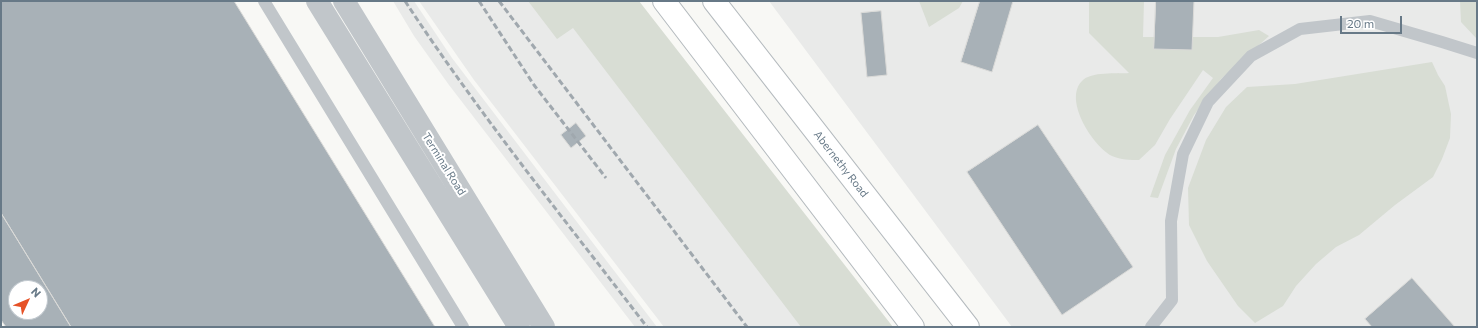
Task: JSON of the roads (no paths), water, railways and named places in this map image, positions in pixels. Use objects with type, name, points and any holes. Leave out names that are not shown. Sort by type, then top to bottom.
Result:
[{"type":"main road","points":[[664,1],[913,327]]},
{"type":"main road","name":"Abernethy Road","points":[[714,1],[968,327]]},
{"type":"street","points":[[318,1],[519,327]]},
{"type":"street","name":"Terminal Road","points":[[344,1],[544,327]]},
{"type":"lane","points":[[264,1],[463,327]]},
{"type":"lane","points":[[1151,327],[1172,300],[1171,221],[1183,154],[1208,102],[1251,56],[1300,29],[1370,21],[1477,53]]},
{"type":"railway","points":[[405,1],[462,85],[492,126],[647,327]]},
{"type":"railway","points":[[479,1],[534,85],[606,178]]},
{"type":"railway","points":[[499,1],[747,327]]}]
